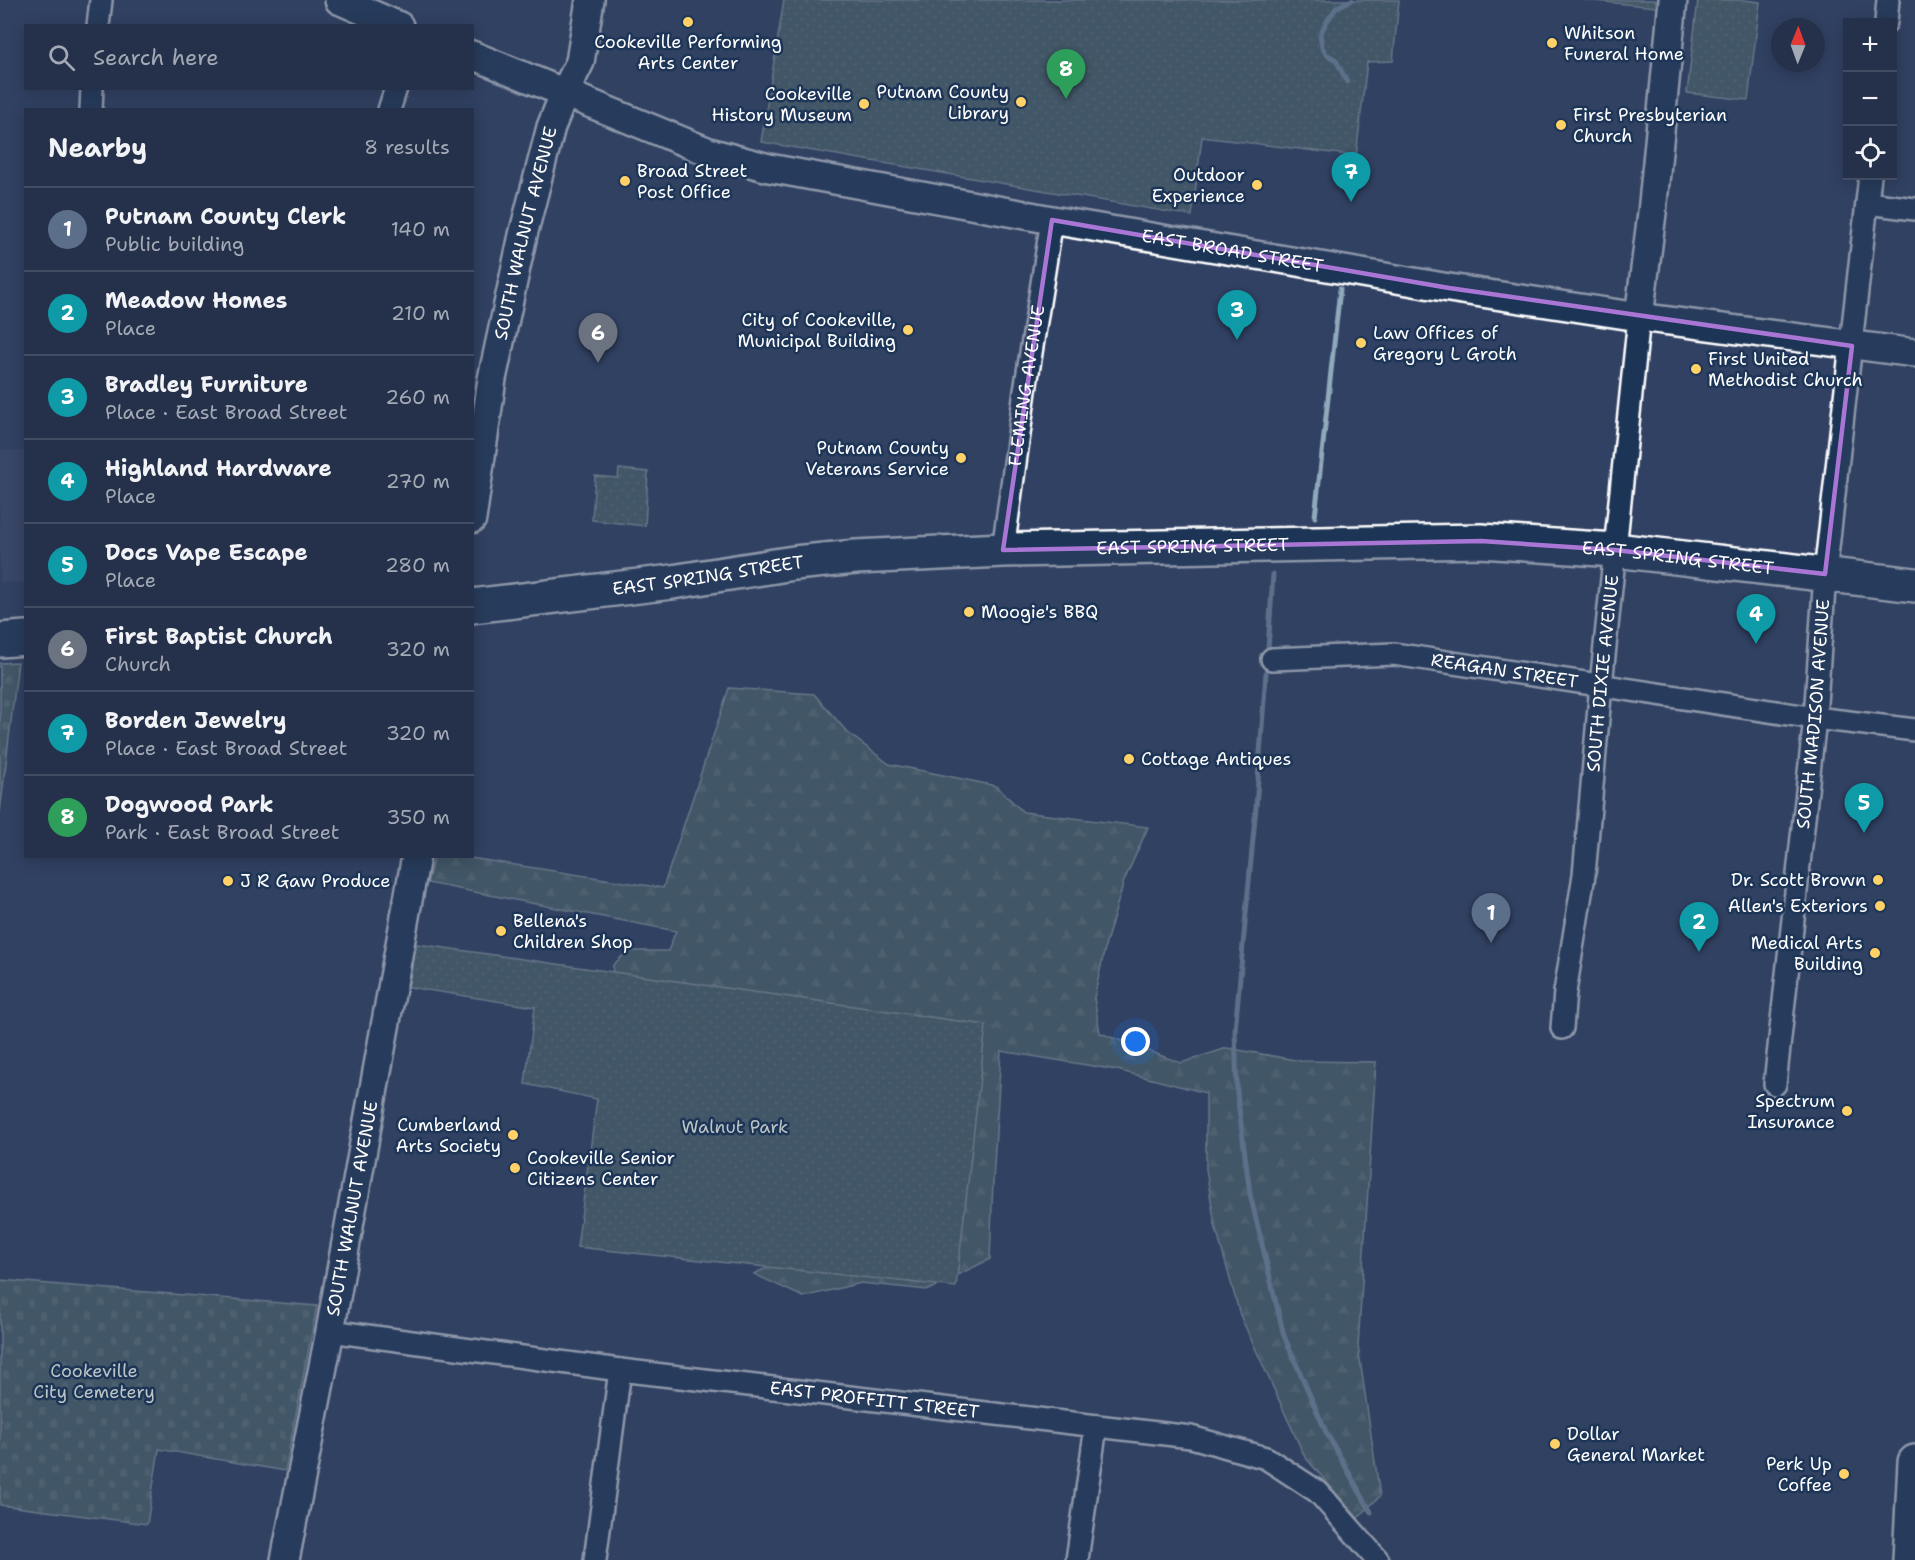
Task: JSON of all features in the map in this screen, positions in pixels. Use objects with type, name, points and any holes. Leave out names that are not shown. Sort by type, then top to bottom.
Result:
[{"type":"main road","name":"EAST SPRING STREET","points":[[474,606],[672,582],[794,563],[860,557],[1003,550],[1481,542],[1616,550],[1915,585]]},
{"type":"main road","points":[[0,640],[24,638]]},
{"type":"main road","points":[[1910,1560],[1915,1462]]},
{"type":"street","points":[[98,24],[101,0]]},
{"type":"street","points":[[339,0],[394,24]]},
{"type":"street","name":"SOUTH WALNUT AVENUE","points":[[474,505],[492,379],[519,254],[551,127],[564,92],[579,62],[590,0]]},
{"type":"street","points":[[1639,317],[1654,195],[1673,0]]},
{"type":"street","points":[[1886,18],[1888,0]]},
{"type":"street","name":"EAST BROAD STREET","points":[[474,56],[723,156],[769,168],[1052,220],[1449,288],[1639,317],[1915,353]]},
{"type":"street","points":[[91,108],[92,90]]},
{"type":"street","points":[[389,108],[395,90]]},
{"type":"street","name":"SOUTH MADISON AVENUE","points":[[1775,1084],[1815,718],[1825,574],[1870,180]]},
{"type":"street","points":[[1867,204],[1915,209]]},
{"type":"street","name":"FLEMING AVENUE","points":[[1003,550],[1052,220]]},
{"type":"street","name":"SOUTH DIXIE AVENUE","points":[[1562,1028],[1565,992],[1584,875],[1639,317]]},
{"type":"street","name":"REAGAN STREET","points":[[1272,659],[1395,654],[1815,718],[1915,730]]},
{"type":"street","name":"SOUTH WALNUT AVENUE","points":[[285,1560],[330,1331],[416,858]]},
{"type":"street","name":"EAST PROFFITT STREET","points":[[330,1331],[620,1370],[1191,1437],[1266,1458],[1318,1492],[1378,1560]]},
{"type":"street","points":[[595,1560],[620,1370]]},
{"type":"street","points":[[1077,1560],[1096,1426]]},
{"type":"highlighted area","points":[[1052,220],[1449,288],[1852,346],[1825,574],[1615,550],[1481,541],[1003,550]]},
{"type":"shaded area","points":[[0,450],[24,451],[24,583],[0,582]]},
{"type":"green space","points":[[784,0],[1399,0],[1393,61],[1367,62],[1356,156],[1202,137],[1192,216],[761,142]]},
{"type":"green space","points":[[1584,0],[1656,0],[1656,7]]},
{"type":"green space","points":[[1698,0],[1760,2],[1748,100],[1687,93]]},
{"type":"green space","points":[[619,469],[648,472],[645,526],[592,520],[595,476],[618,478]]},
{"type":"green space","points":[[18,662],[0,813],[0,663]]},
{"type":"green space","points":[[729,688],[814,694],[848,733],[889,764],[996,786],[1023,812],[1148,827],[1124,881],[1106,943],[1094,998],[1100,1033],[1181,1063],[1227,1048],[1301,1061],[1376,1062],[1358,1346],[1380,1496],[1358,1518],[1305,1457],[1240,1315],[1215,1225],[1206,1169],[1206,1093],[1117,1070],[1001,1051],[990,1259],[928,1290],[861,1283],[803,1297],[754,1274],[791,1256],[610,1001],[613,965],[628,951],[668,951],[676,931],[427,883],[434,858],[470,858],[663,888]]},
{"type":"green space","name":"Walnut Park","points":[[417,944],[986,1025],[956,1287],[577,1247],[597,1099],[525,1084],[535,1007],[408,987]]},
{"type":"green space","name":"Cookeville City Cemetery","points":[[0,1280],[317,1306],[285,1471],[159,1449],[147,1524],[0,1505]]},
{"type":"waterway","points":[[1347,82],[1336,60],[1326,54],[1320,35],[1337,7],[1352,0]]},
{"type":"waterway","points":[[1315,517],[1340,289]]},
{"type":"waterway","points":[[1268,649],[1273,574]]},
{"type":"waterway","points":[[1266,673],[1235,1030],[1237,1093],[1250,1194],[1284,1336],[1326,1432],[1371,1512]]},
{"type":"place","name":"Cookeville Performing Arts Center","points":[[688,22]]},
{"type":"place","name":"Whitson Funeral Home","points":[[1552,43]]},
{"type":"place","name":"Dogwood Park","points":[[1066,99]]},
{"type":"place","name":"Putnam County Library","points":[[1021,102]]},
{"type":"place","name":"Cookeville History Museum","points":[[864,104]]},
{"type":"place","name":"First Presbyterian Church","points":[[1561,125]]},
{"type":"place","name":"Broad Street Post Office","points":[[625,181]]},
{"type":"place","name":"Outdoor Experience","points":[[1257,185]]},
{"type":"place","name":"Borden Jewelry","points":[[1351,202]]},
{"type":"place","name":"City of Cookeville, Municipal Building","points":[[908,330]]},
{"type":"place","name":"Bradley Furniture","points":[[1237,340]]},
{"type":"place","name":"Law Offices of Gregory L Groth","points":[[1361,343]]},
{"type":"place","name":"First Baptist Church","points":[[598,363]]},
{"type":"place","name":"First United Methodist Church","points":[[1696,369]]},
{"type":"place","name":"Putnam County Veterans Service","points":[[961,458]]},
{"type":"place","name":"Moogie's BBQ","points":[[969,612]]},
{"type":"place","name":"Highland Hardware","points":[[1756,644]]},
{"type":"place","name":"Cottage Antiques","points":[[1129,759]]},
{"type":"place","name":"Docs Vape Escape","points":[[1864,833]]},
{"type":"place","name":"Dr. Scott Brown","points":[[1878,880]]},
{"type":"place","name":"J R Gaw Produce","points":[[228,881]]},
{"type":"place","name":"Allen's Exteriors","points":[[1880,906]]},
{"type":"place","name":"Bellena's Children Shop","points":[[501,931]]},
{"type":"place","name":"Putnam County Clerk","points":[[1491,943]]},
{"type":"place","name":"Meadow Homes","points":[[1699,952]]},
{"type":"place","name":"Medical Arts Building","points":[[1875,953]]},
{"type":"place","name":"Spectrum Insurance","points":[[1847,1111]]},
{"type":"place","name":"Cumberland Arts Society","points":[[513,1135]]},
{"type":"place","name":"Cookeville Senior Citizens Center","points":[[515,1168]]},
{"type":"place","name":"Dollar General Market","points":[[1555,1444]]},
{"type":"place","name":"Perk Up Coffee","points":[[1844,1474]]}]
